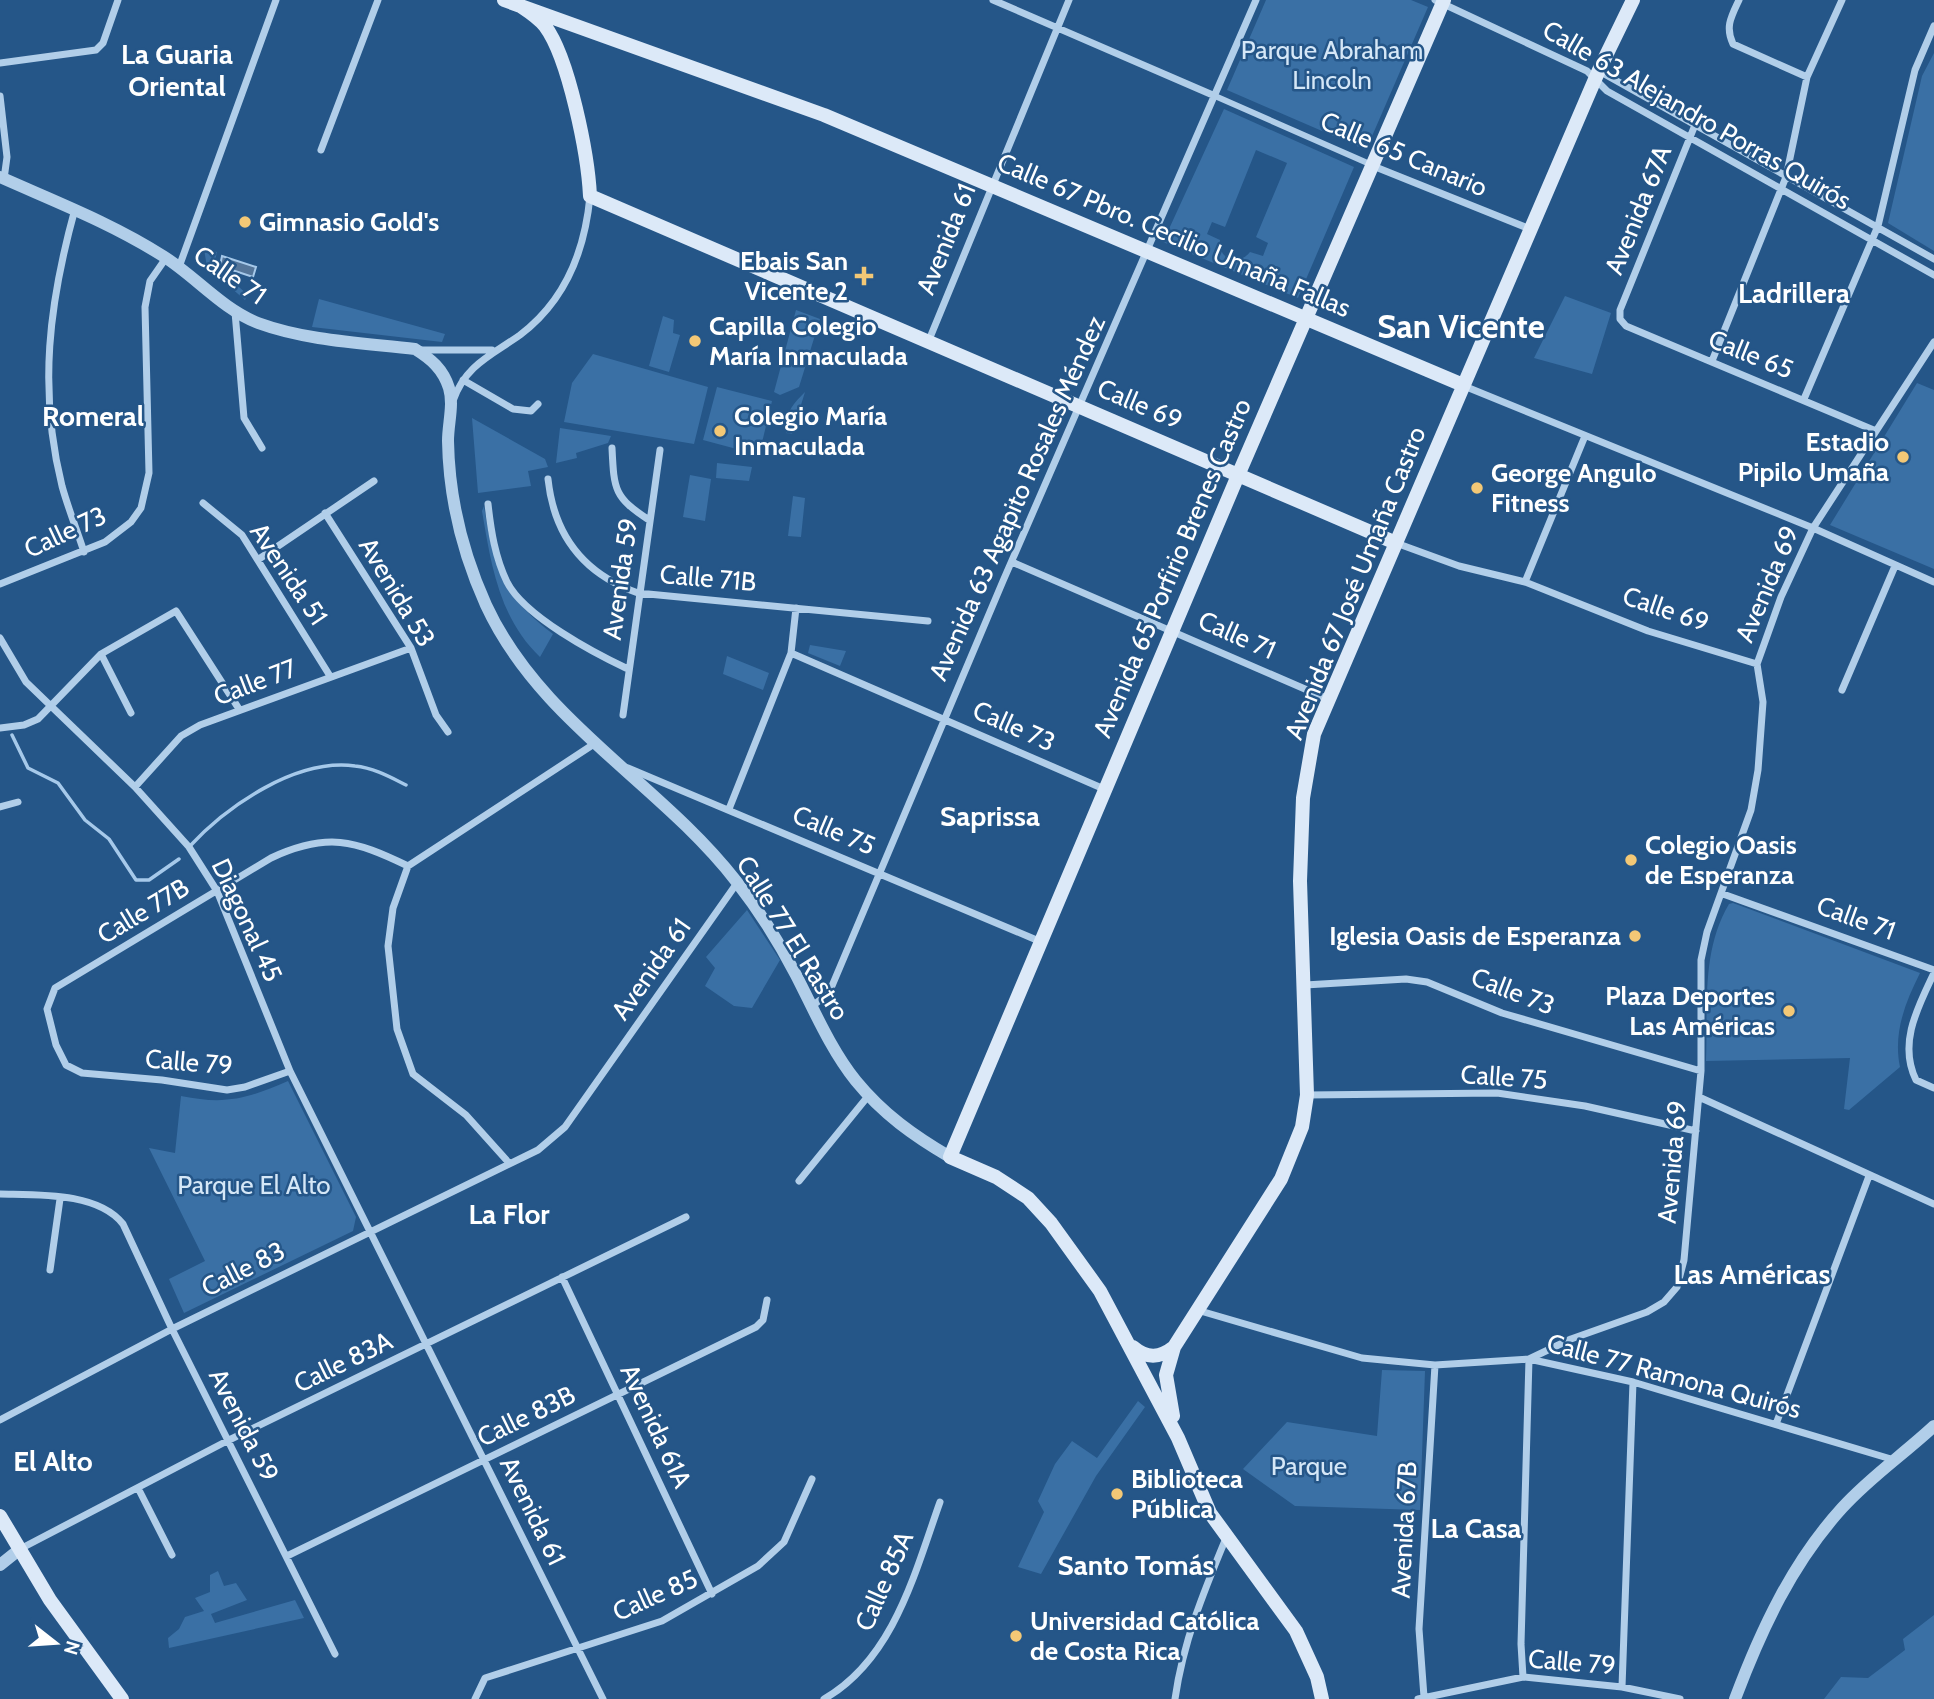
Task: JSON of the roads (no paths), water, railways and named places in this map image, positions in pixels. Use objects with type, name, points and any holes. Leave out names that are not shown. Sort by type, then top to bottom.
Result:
[{"type":"main road","name":"Calle 67 Pbro. Cecilio Umaña Fallas","points":[[504,0],[528,6],[578,27],[824,115],[991,183],[1463,386]]},
{"type":"main road","name":"Avenida 67 José Umaña Castro","points":[[1178,1438],[1166,1375],[1174,1347],[1291,1159],[1302,1127],[1307,1095],[1300,881],[1303,798],[1314,734],[1530,229],[1633,0]]},
{"type":"main road","name":"Avenida 65 Porfirio Brenes Castro","points":[[950,1157],[1104,789],[1373,166],[1441,1]]},
{"type":"main road","points":[[528,6],[546,27],[556,49],[580,125],[588,164],[590,195]]},
{"type":"main road","points":[[556,49],[558,31],[578,27]]},
{"type":"main road","name":"Calle 69","points":[[590,195],[1396,543]]},
{"type":"main road","points":[[950,1157],[996,1177],[1028,1198],[1083,1266],[1128,1340],[1178,1438],[1210,1513],[1296,1631],[1317,1677],[1322,1699]]},
{"type":"main road","points":[[1128,1340],[1144,1355],[1155,1356],[1174,1347]]},
{"type":"main road","points":[[0,1516],[50,1600],[122,1699]]},
{"type":"street","points":[[0,63],[89,53],[103,43],[118,0]]},
{"type":"street","points":[[179,267],[276,0]]},
{"type":"street","points":[[321,150],[378,0]]},
{"type":"street","name":"Calle 65 Canario","points":[[993,0],[1373,166],[1530,229]]},
{"type":"street","name":"Avenida 61","points":[[929,340],[991,183],[1069,0]]},
{"type":"street","name":"Avenida 63 Agapito Rosales Méndez","points":[[811,1007],[829,993],[944,718],[1256,0]]},
{"type":"street","points":[[1739,0],[1728,23],[1728,33],[1733,44],[1807,77]]},
{"type":"street","points":[[1712,361],[1786,177],[1807,77],[1842,0]]},
{"type":"street","name":"Calle 63 Alejandro Porras Quirós","points":[[1441,1],[1695,125],[1934,259]]},
{"type":"street","points":[[1804,399],[1878,226],[1915,70],[1934,26]]},
{"type":"street","name":"Calle 63 Alejandro Porras Quirós","points":[[1597,75],[1607,91],[1934,275]]},
{"type":"street","points":[[0,96],[7,157],[2,178]]},
{"type":"street","name":"Avenida 67A","points":[[1620,310],[1695,125]]},
{"type":"street","name":"Calle 71","points":[[2,178],[75,208],[166,258],[235,312],[276,329],[454,353],[493,350]]},
{"type":"street","points":[[451,408],[463,380],[493,350],[519,335],[541,316],[560,292],[583,243],[590,195]]},
{"type":"street","points":[[75,208],[57,276],[48,346],[50,416],[62,486],[84,552]]},
{"type":"street","name":"Calle 73","points":[[0,584],[84,552],[118,533],[141,508],[149,473],[145,307],[150,281],[166,258]]},
{"type":"street","name":"Calle 65","points":[[1620,310],[1620,319],[1626,326],[1876,431]]},
{"type":"street","points":[[235,312],[244,418],[262,447]]},
{"type":"street","name":"Avenida 69","points":[[1529,1359],[1571,1339],[1647,1312],[1664,1302],[1677,1287],[1682,1273],[1701,1071],[1701,960],[1707,932],[1723,894],[1751,810],[1758,770],[1763,702],[1756,664],[1781,597],[1812,528],[1934,342]]},
{"type":"street","name":"Calle 77 El Rastro","points":[[415,349],[431,359],[443,373],[450,390],[448,439],[456,513],[486,604],[504,640],[539,687],[593,744],[687,824],[737,883],[795,973],[811,1007],[855,1080],[908,1133],[950,1157]]},
{"type":"street","points":[[463,380],[513,409],[531,411],[538,404]]},
{"type":"street","name":"Calle 67 Pbro. Cecilio Umaña Fallas","points":[[1463,386],[1812,528],[1934,582]]},
{"type":"street","points":[[1525,582],[1550,515],[1585,436]]},
{"type":"street","points":[[612,449],[617,494],[627,505],[649,520]]},
{"type":"street","name":"Avenida 59","points":[[623,715],[660,450]]},
{"type":"street","name":"Calle 71B","points":[[548,479],[555,517],[574,551],[603,577],[638,593],[928,621]]},
{"type":"street","points":[[259,559],[373,481]]},
{"type":"street","name":"Avenida 51","points":[[204,503],[242,535],[330,676]]},
{"type":"street","points":[[488,504],[491,538],[508,584],[544,619],[628,669]]},
{"type":"street","name":"Avenida 53","points":[[325,513],[411,648],[436,715],[448,732]]},
{"type":"street","name":"Calle 69","points":[[1396,543],[1459,566],[1525,582],[1648,631],[1756,664]]},
{"type":"street","name":"Calle 71","points":[[1012,562],[1328,699]]},
{"type":"street","points":[[1842,690],[1895,566]]},
{"type":"street","points":[[729,809],[791,653],[796,608]]},
{"type":"street","points":[[0,728],[31,722],[50,707],[102,654],[176,611],[239,709]]},
{"type":"street","name":"Diagonal 45","points":[[0,638],[26,682],[135,787],[189,847],[217,891],[290,1071],[371,1229]]},
{"type":"street","name":"Calle 77","points":[[135,787],[181,736],[239,709],[411,648]]},
{"type":"street","name":"Calle 73","points":[[791,653],[1104,789]]},
{"type":"street","points":[[102,654],[131,713]]},
{"type":"street","points":[[509,1163],[466,1115],[413,1074],[397,1028],[388,946],[393,908],[408,866],[593,744]]},
{"type":"street","name":"Calle 75","points":[[611,761],[1040,941]]},
{"type":"street","points":[[0,807],[18,802]]},
{"type":"street","name":"Calle 77B","points":[[82,1073],[66,1065],[56,1045],[47,1009],[55,988],[289,849],[324,840],[352,842],[408,866]]},
{"type":"street","name":"Avenida 61","points":[[509,1163],[538,1150],[565,1127],[737,883]]},
{"type":"street","name":"Calle 71","points":[[1723,894],[1934,971]]},
{"type":"street","points":[[1934,971],[1917,1009],[1909,1038],[1908,1064],[1916,1080],[1934,1088]]},
{"type":"street","name":"Calle 73","points":[[1305,985],[1406,979],[1427,982],[1502,1013],[1701,1071]]},
{"type":"street","name":"Calle 79","points":[[82,1073],[162,1080],[227,1090],[245,1087],[290,1071]]},
{"type":"street","name":"Calle 75","points":[[1307,1095],[1497,1094],[1585,1106],[1696,1131]]},
{"type":"street","points":[[799,1181],[869,1095]]},
{"type":"street","points":[[1699,1097],[1869,1177],[1934,1204]]},
{"type":"street","name":"Calle 83","points":[[0,1420],[172,1329],[509,1163]]},
{"type":"street","points":[[1776,1424],[1869,1177]]},
{"type":"street","points":[[0,1194],[60,1199],[50,1269]]},
{"type":"street","name":"Avenida 59","points":[[60,1199],[95,1204],[116,1214],[130,1237],[172,1329],[335,1654]]},
{"type":"street","name":"Calle 83A","points":[[20,1549],[228,1441],[686,1217]]},
{"type":"street","name":"Avenida 61","points":[[371,1229],[603,1699]]},
{"type":"street","name":"Avenida 61A","points":[[562,1277],[712,1594]]},
{"type":"street","name":"Calle 83B","points":[[287,1556],[756,1327],[763,1320],[767,1300]]},
{"type":"street","name":"Calle 77 Ramona Quirós","points":[[1197,1310],[1362,1358],[1435,1365],[1529,1359],[1633,1382],[1891,1460]]},
{"type":"street","points":[[1523,1677],[1529,1359]]},
{"type":"street","name":"Avenida 67B","points":[[1421,1698],[1419,1629],[1435,1365]]},
{"type":"street","points":[[1622,1687],[1633,1382]]},
{"type":"street","points":[[1735,1699],[1766,1624],[1803,1557],[1843,1506],[1891,1460],[1934,1426]]},
{"type":"street","name":"Calle 85","points":[[475,1698],[485,1678],[662,1621],[758,1566],[784,1542],[812,1479]]},
{"type":"street","points":[[138,1488],[172,1555]]},
{"type":"street","name":"Calle 85A","points":[[824,1699],[862,1668],[882,1642],[898,1612],[940,1502]]},
{"type":"street","points":[[1175,1699],[1179,1667],[1196,1610],[1226,1538]]},
{"type":"street","points":[[0,1565],[20,1549]]},
{"type":"street","name":"Calle 79","points":[[1421,1698],[1523,1677],[1622,1687],[1680,1699]]},
{"type":"waterway","points":[[12,735],[28,768],[58,783],[85,820],[109,839],[136,880],[149,880],[179,859]]},
{"type":"waterway","points":[[189,847],[243,801],[287,777],[310,770],[332,766],[362,767],[406,785]]},
{"type":"place","name":"Gimnasio Gold's","points":[[245,222]]},
{"type":"place","name":"Ebais San Vicente 2","points":[[864,276]]},
{"type":"place","name":"Capilla Colegio María Inmaculada","points":[[695,341]]},
{"type":"place","name":"Colegio María Inmaculada","points":[[720,431]]},
{"type":"place","name":"Estadio Pipilo Umaña","points":[[1903,457]]},
{"type":"place","name":"George Angulo Fitness","points":[[1477,488]]},
{"type":"place","name":"Colegio Oasis de Esperanza","points":[[1631,860]]},
{"type":"place","name":"Iglesia Oasis de Esperanza","points":[[1635,936]]},
{"type":"place","name":"Plaza Deportes Las Américas","points":[[1789,1011]]},
{"type":"place","name":"Biblioteca Pública","points":[[1117,1494]]},
{"type":"place","name":"Universidad Católica de Costa Rica","points":[[1016,1636]]},
{"type":"district","name":"La Guaria Oriental","points":[[177,70]]},
{"type":"district","name":"Ladrillera","points":[[1794,293]]},
{"type":"district","name":"San Vicente","points":[[1461,326]]},
{"type":"district","name":"Romeral","points":[[93,416]]},
{"type":"district","name":"Saprissa","points":[[990,816]]},
{"type":"district","name":"La Flor","points":[[509,1214]]},
{"type":"district","name":"Las Américas","points":[[1752,1274]]},
{"type":"district","name":"El Alto","points":[[53,1461]]},
{"type":"district","name":"La Casa","points":[[1476,1528]]},
{"type":"district","name":"Santo Tomás","points":[[1136,1565]]},
{"type":"park label","name":"Parque Abraham Lincoln","points":[[1332,65]]},
{"type":"park label","name":"Parque El Alto","points":[[254,1185]]},
{"type":"park label","name":"Parque","points":[[1309,1466]]}]
